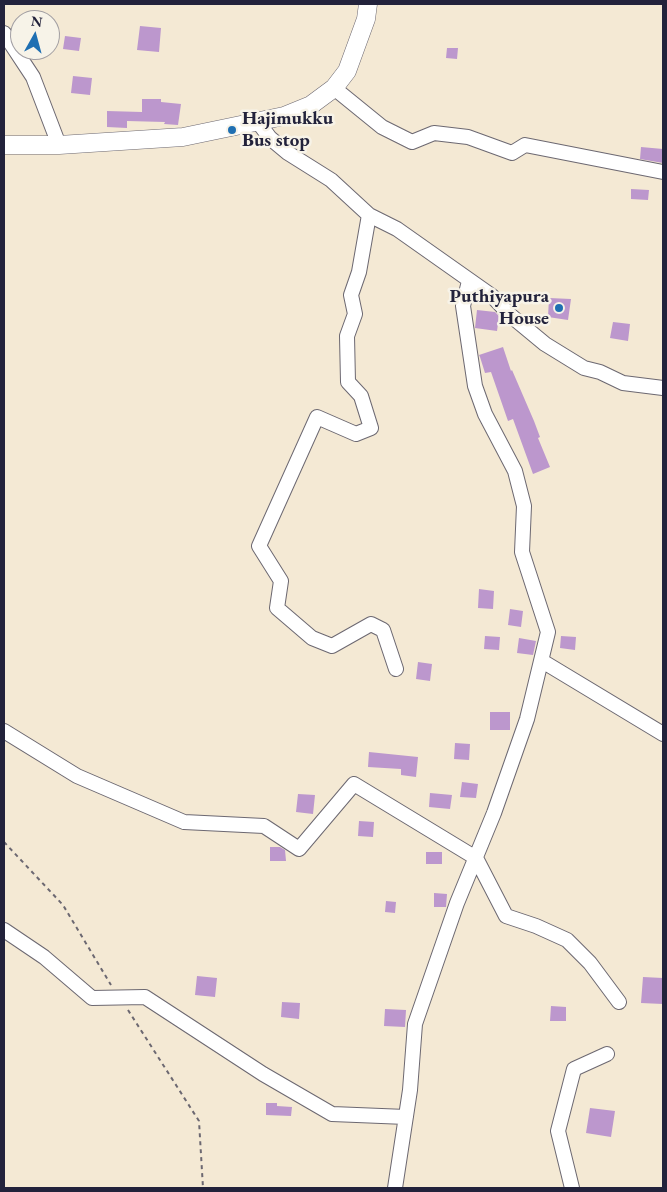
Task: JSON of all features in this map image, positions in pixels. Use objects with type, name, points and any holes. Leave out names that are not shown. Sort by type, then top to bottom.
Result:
[{"type":"main road","points":[[4,145],[59,145],[183,137],[284,116],[311,105],[334,88],[348,71],[366,20],[368,4]]},
{"type":"street","points":[[4,33],[33,77],[59,145]]},
{"type":"street","points":[[334,88],[382,127],[412,142],[434,133],[468,137],[512,153],[525,145],[663,172]]},
{"type":"street","points":[[258,122],[270,138],[288,153],[331,180],[369,215],[397,229],[468,281],[492,296],[510,315],[545,344],[584,368],[600,372],[623,383],[663,388]]},
{"type":"street","points":[[369,215],[359,272],[351,295],[355,314],[347,336],[348,382],[361,396],[371,428],[356,434],[317,418],[260,546],[281,581],[277,608],[312,638],[332,646],[371,624],[384,630],[396,669]]},
{"type":"street","points":[[395,1188],[406,1117],[415,1024],[457,903],[494,813],[527,719],[548,632],[522,552],[522,497],[515,471],[485,414],[475,386],[463,306],[468,281]]},
{"type":"street","points":[[542,661],[663,734]]},
{"type":"street","points":[[4,731],[77,776],[184,822],[264,826],[299,849],[354,784],[476,858],[506,916],[536,926],[567,940],[590,963],[619,1002]]},
{"type":"street","points":[[4,930],[44,957],[92,998],[145,997],[263,1074],[332,1114],[406,1117]]},
{"type":"street","points":[[572,1188],[558,1131],[574,1069],[607,1054]]},
{"type":"building","points":[[140,26],[161,28],[159,52],[137,50]]},
{"type":"building","points":[[65,36],[81,38],[79,51],[63,49]]},
{"type":"building","points":[[447,48],[458,48],[457,59],[446,58]]},
{"type":"building","points":[[73,76],[92,78],[90,95],[71,93]]},
{"type":"building","points":[[142,99],[161,99],[161,102],[181,104],[178,125],[164,124],[165,122],[127,121],[127,128],[107,127],[107,111],[142,112]]},
{"type":"building","points":[[641,147],[663,149],[663,163],[640,159]]},
{"type":"building","points":[[631,189],[649,190],[648,200],[631,199]]},
{"type":"building","name":"Puthiyapura House","points":[[549,298],[571,299],[568,320],[548,317]]},
{"type":"building","points":[[477,310],[495,312],[499,316],[497,331],[475,328]]},
{"type":"building","points":[[613,322],[630,324],[628,341],[610,338]]},
{"type":"building","points":[[503,347],[511,371],[534,421],[540,437],[538,438],[550,467],[533,474],[513,419],[508,421],[491,372],[485,373],[479,355]]},
{"type":"building","points":[[479,589],[494,591],[493,609],[478,608]]},
{"type":"building","points":[[510,609],[523,611],[521,627],[508,625]]},
{"type":"building","points":[[485,636],[500,637],[499,650],[484,649]]},
{"type":"building","points":[[561,636],[576,637],[575,650],[560,648]]},
{"type":"building","points":[[519,638],[536,641],[533,655],[517,653]]},
{"type":"building","points":[[418,662],[432,664],[430,681],[416,679]]},
{"type":"building","points":[[490,712],[510,712],[510,730],[490,730]]},
{"type":"building","points":[[455,743],[470,744],[469,760],[454,759]]},
{"type":"building","points":[[369,752],[418,757],[416,777],[401,775],[401,769],[368,767]]},
{"type":"building","points":[[462,782],[478,784],[476,798],[460,797]]},
{"type":"building","points":[[430,793],[452,795],[450,809],[429,807]]},
{"type":"building","points":[[298,794],[315,795],[313,814],[296,812]]},
{"type":"building","points":[[359,821],[374,822],[373,837],[358,836]]},
{"type":"building","points":[[270,847],[280,847],[285,850],[286,861],[270,861]]},
{"type":"building","points":[[426,852],[442,852],[442,864],[426,864]]},
{"type":"building","points":[[434,893],[447,894],[446,907],[434,907]]},
{"type":"building","points":[[386,901],[396,902],[395,913],[385,912]]},
{"type":"building","points":[[197,976],[217,978],[215,997],[195,995]]},
{"type":"building","points":[[643,977],[663,978],[663,1004],[641,1003]]},
{"type":"building","points":[[282,1002],[300,1003],[299,1019],[281,1017]]},
{"type":"building","points":[[551,1006],[566,1007],[566,1021],[550,1021]]},
{"type":"building","points":[[385,1009],[406,1010],[405,1027],[384,1026]]},
{"type":"building","points":[[266,1103],[277,1103],[277,1106],[292,1107],[291,1116],[266,1115]]},
{"type":"building","points":[[590,1108],[615,1111],[611,1137],[586,1133]]},
{"type":"place","name":"Hajimukku Bus stop","points":[[232,130]]},
{"type":"place","name":"Puthiyapura House","points":[[559,308]]}]
